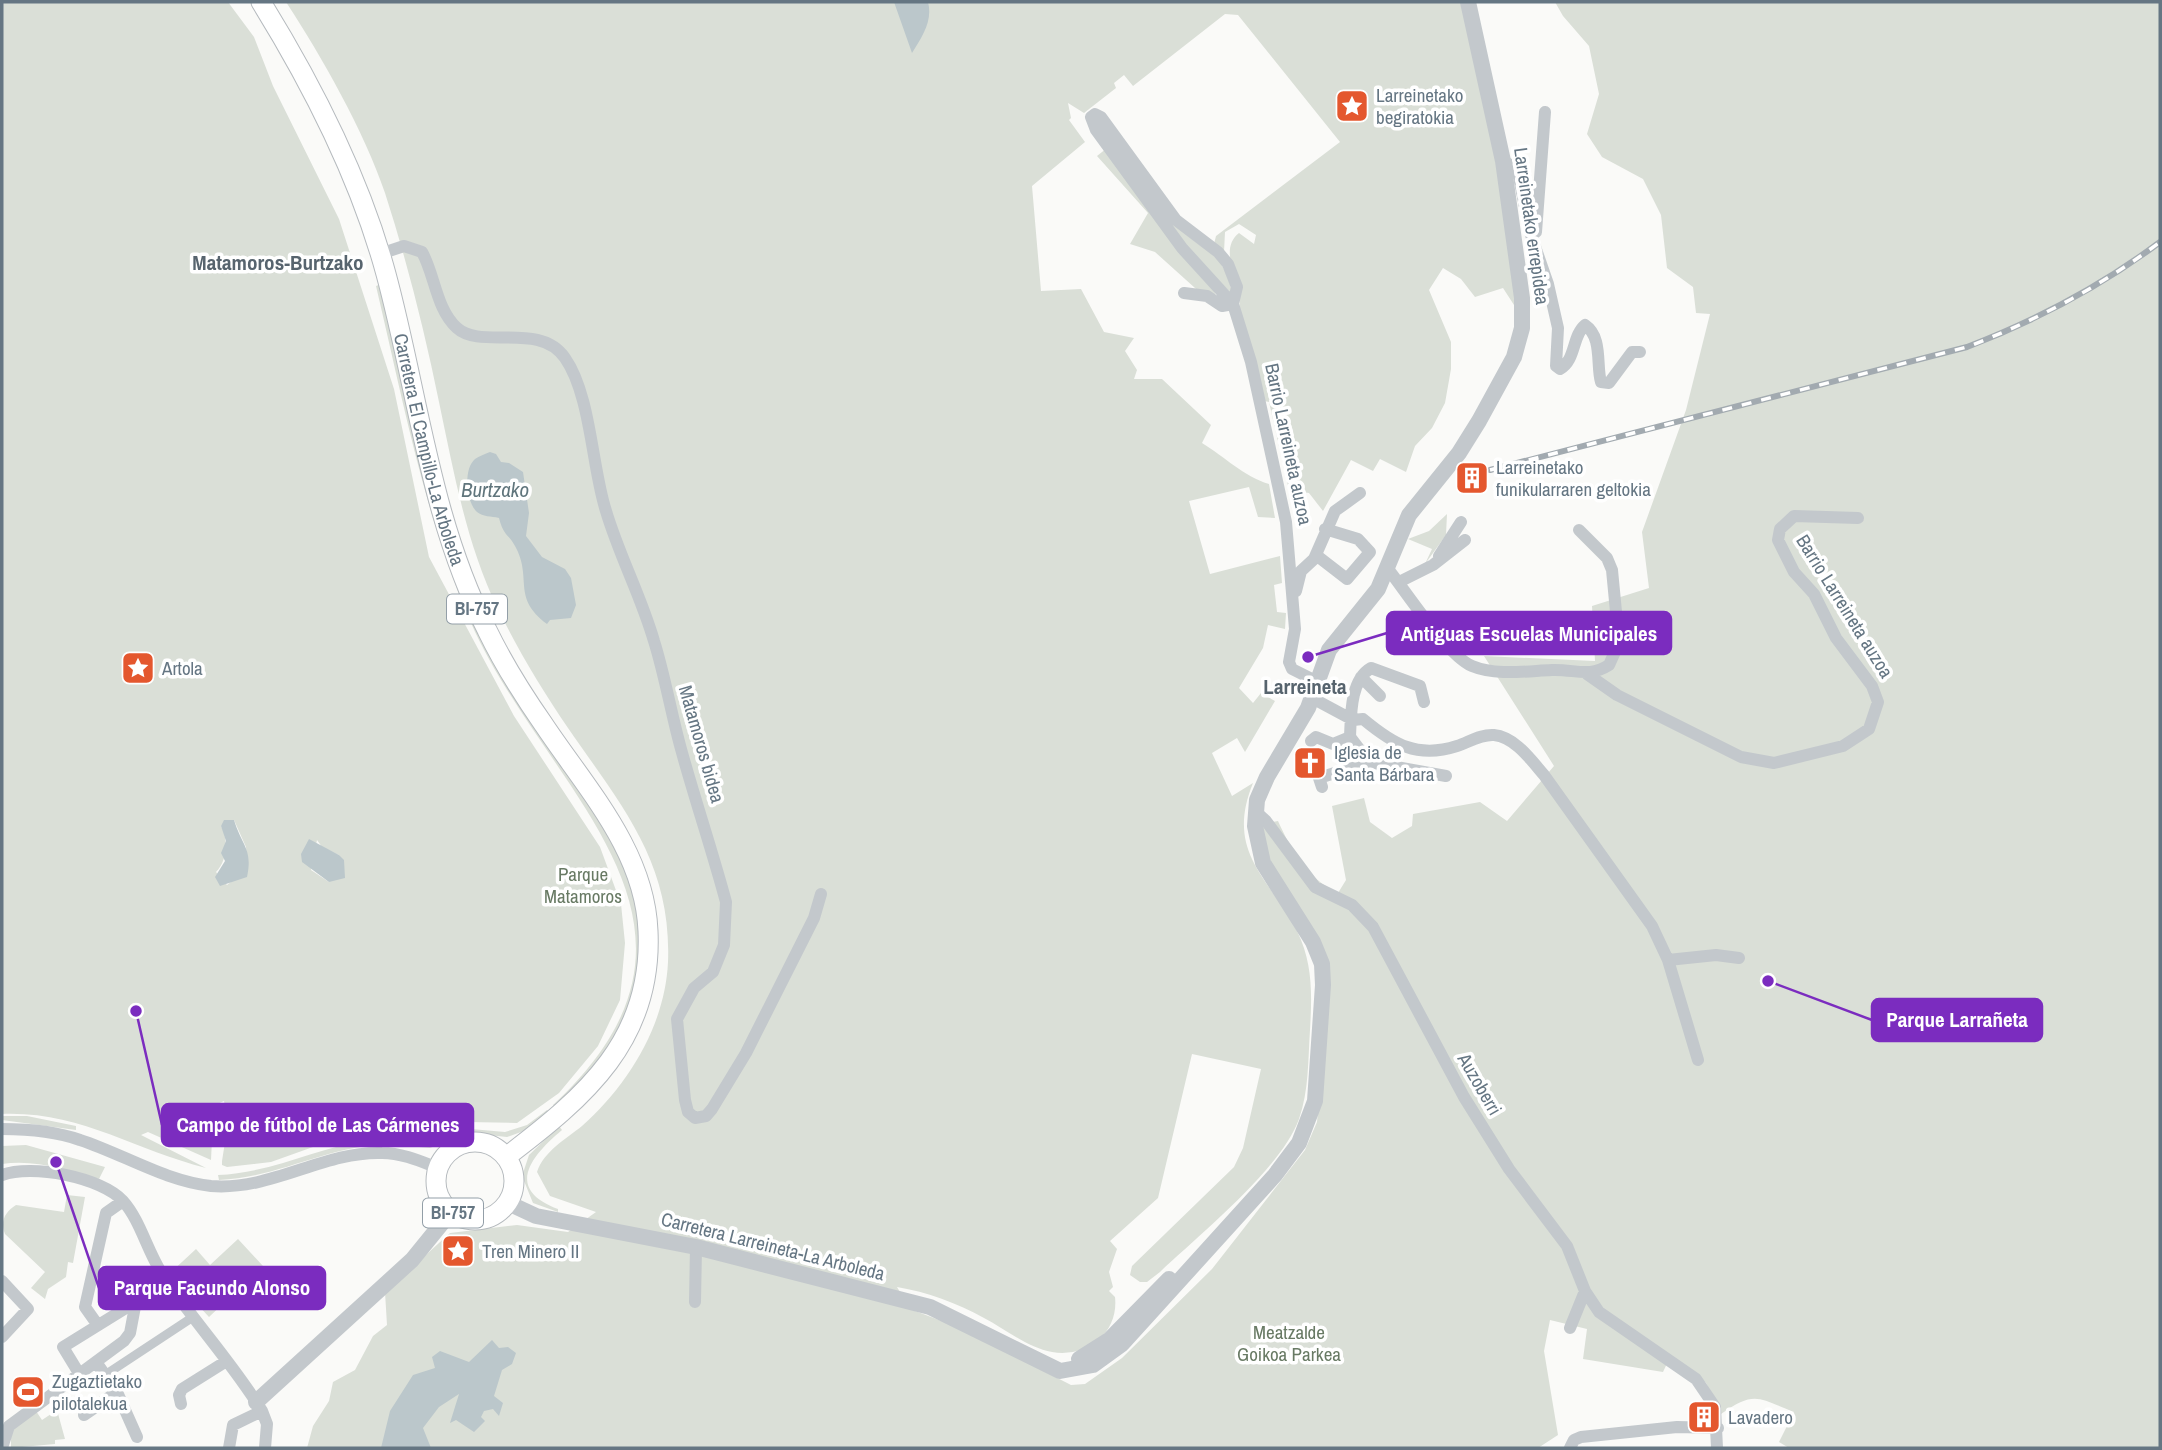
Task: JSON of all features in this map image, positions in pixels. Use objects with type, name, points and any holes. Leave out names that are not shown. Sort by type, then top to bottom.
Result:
[{"type":"main road","name":"Carretera El Campillo-La Arboleda","points":[[261,2],[326,119],[380,254],[431,473],[466,583],[513,679],[621,839],[643,895],[649,930],[641,998],[615,1055],[587,1090],[506,1157]]},
{"type":"main road","points":[[438,1168],[444,1157],[463,1144],[487,1144],[506,1157]]},
{"type":"main road","name":"BI-757","points":[[438,1168],[438,1192],[451,1212],[475,1220],[487,1218],[508,1203],[514,1180],[506,1157]]},
{"type":"street","name":"Larreinetako errepidea","points":[[1388,569],[1409,515],[1459,453],[1503,379],[1522,328],[1522,298],[1503,161],[1468,2]]},
{"type":"street","points":[[1537,253],[1536,215],[1545,112]]},
{"type":"street","points":[[1096,114],[1101,117],[1176,220],[1218,252],[1228,264],[1237,287],[1233,304],[1182,248],[1096,130],[1091,117],[1096,114]]},
{"type":"street","points":[[1503,161],[1514,167],[1519,177],[1537,253],[1548,284],[1558,328],[1558,368],[1567,365],[1585,325],[1592,332],[1600,358],[1601,382],[1609,383],[1632,352],[1640,352]]},
{"type":"street","name":"Matamoros bidea","points":[[380,254],[404,246],[422,252],[446,315],[458,330],[476,337],[519,335],[552,347],[565,357],[576,384],[596,461],[605,511],[634,579],[655,642],[682,752],[726,902],[724,945],[713,972],[694,988],[677,1019],[683,1092],[688,1112],[695,1118],[706,1116],[712,1109],[746,1053],[814,918],[821,894]]},
{"type":"street","points":[[1184,293],[1207,296],[1222,306],[1233,304]]},
{"type":"street","name":"Barrio Larreineta auzoa","points":[[1233,304],[1249,351],[1286,522],[1295,629],[1289,662],[1292,669],[1316,681]]},
{"type":"street","name":"Barrio Larreineta auzoa","points":[[1291,594],[1296,591],[1301,571],[1316,555],[1325,529],[1342,504],[1360,493]]},
{"type":"street","name":"Barrio Larreineta auzoa","points":[[1388,569],[1449,647],[1474,667],[1495,672],[1558,670],[1587,674],[1616,695],[1741,757],[1774,763],[1843,746],[1869,729],[1878,702],[1872,686],[1836,638],[1814,594],[1794,572],[1778,540],[1780,528],[1794,516],[1858,518]]},
{"type":"street","points":[[1433,565],[1461,522]]},
{"type":"street","points":[[1316,555],[1347,579],[1370,552],[1358,539],[1325,529]]},
{"type":"street","points":[[1579,530],[1607,558],[1612,570],[1619,643],[1609,664],[1587,674]]},
{"type":"street","points":[[1399,582],[1433,565],[1465,540]]},
{"type":"street","points":[[1255,811],[1267,777],[1303,719],[1316,681],[1335,641],[1378,589],[1388,569]]},
{"type":"street","points":[[1369,762],[1350,737],[1353,720],[1351,698],[1366,670],[1376,667],[1410,678],[1420,687],[1424,702]]},
{"type":"street","points":[[1361,677],[1380,696]]},
{"type":"street","points":[[1312,698],[1353,720],[1363,719],[1415,763],[1415,771]]},
{"type":"street","points":[[1392,742],[1437,751],[1494,735],[1517,746],[1529,758],[1641,908],[1668,960],[1698,1060]]},
{"type":"street","points":[[1311,741],[1316,737],[1333,744],[1350,737]]},
{"type":"street","points":[[1322,786],[1319,778],[1369,762],[1446,776]]},
{"type":"street","name":"Auzoberri","points":[[1255,811],[1315,887],[1347,902],[1373,927],[1464,1097],[1509,1169],[1567,1246],[1586,1291],[1599,1312],[1618,1328],[1696,1379],[1715,1407],[1717,1448]]},
{"type":"street","name":"Carretera Larreineta-La Arboleda","points":[[508,1203],[536,1216],[696,1247],[930,1307],[958,1318],[1020,1353],[1059,1371],[1084,1368],[1106,1358],[1148,1318],[1289,1157],[1312,1115],[1323,985],[1318,953],[1263,863],[1256,838],[1255,811]]},
{"type":"street","points":[[1668,960],[1716,954],[1739,958]]},
{"type":"street","points":[[2,1129],[28,1129],[80,1139],[159,1171],[213,1186],[271,1181],[364,1153],[408,1156],[438,1168]]},
{"type":"street","points":[[2,1175],[32,1171],[88,1181],[106,1188],[123,1201],[163,1275],[259,1406],[267,1424],[265,1448]]},
{"type":"street","points":[[97,1324],[85,1307],[106,1213],[123,1201]]},
{"type":"street","points":[[229,1448],[231,1425],[259,1406],[412,1260],[451,1212]]},
{"type":"street","points":[[695,1301],[696,1247]]},
{"type":"street","points":[[2,1448],[9,1426],[80,1375],[130,1333],[137,1296],[163,1275]]},
{"type":"street","points":[[2,1281],[28,1308],[2,1337]]},
{"type":"street","points":[[1570,1328],[1586,1291]]},
{"type":"street","points":[[80,1375],[63,1347],[134,1303]]},
{"type":"street","points":[[105,1375],[193,1317]]},
{"type":"street","points":[[96,1362],[117,1392],[137,1437]]},
{"type":"street","points":[[181,1404],[179,1395],[182,1389],[225,1362]]},
{"type":"street","points":[[85,1415],[117,1392]]},
{"type":"street","points":[[1570,1448],[1574,1440],[1581,1437],[1677,1427],[1718,1428]]},
{"type":"green space","name":"Parque Matamoros","points":[[2,2],[228,2],[254,37],[273,86],[339,219],[394,389],[429,557],[514,716],[600,847],[621,904],[625,943],[620,1000],[598,1046],[559,1093],[517,1123],[467,1122],[428,1137],[366,1133],[327,1142],[271,1162],[227,1167],[222,1165],[228,1123],[224,1101],[195,1114],[206,1114],[213,1119],[211,1160],[148,1132],[141,1135],[206,1168],[82,1125],[30,1115],[2,1114]],"holes":[[[234,820],[246,847],[247,869],[227,885],[216,872],[223,862],[226,850],[221,826]],[[317,840],[322,847],[339,855],[343,865],[329,882],[311,870]]]},
{"type":"green space","name":"Meatzalde Goikoa Parkea","points":[[286,2],[1463,2],[1474,43],[1515,267],[1514,305],[1503,288],[1475,297],[1461,279],[1443,268],[1429,290],[1451,342],[1451,369],[1445,403],[1432,428],[1415,446],[1406,472],[1380,459],[1373,471],[1351,460],[1323,511],[1309,493],[1289,490],[1269,402],[1264,401],[1239,309],[1230,249],[1239,233],[1254,244],[1256,235],[1239,224],[1225,232],[1224,252],[1214,244],[1216,236],[1340,142],[1238,15],[1225,14],[1133,86],[1124,75],[1114,83],[1116,88],[1084,113],[1068,103],[1071,118],[1069,120],[1085,142],[1032,186],[1041,291],[1081,289],[1104,332],[1134,338],[1125,351],[1137,370],[1134,379],[1162,379],[1211,425],[1202,443],[1242,471],[1269,484],[1275,518],[1258,517],[1249,487],[1189,501],[1210,574],[1280,556],[1282,583],[1274,585],[1277,612],[1286,613],[1285,629],[1268,625],[1263,648],[1239,688],[1253,703],[1261,693],[1275,701],[1245,752],[1237,738],[1212,753],[1232,796],[1253,783],[1246,807],[1244,828],[1247,846],[1263,878],[1297,931],[1309,967],[1311,992],[1306,1086],[1299,1119],[1290,1138],[1238,1200],[1160,1272],[1147,1282],[1140,1282],[1130,1275],[1132,1266],[1234,1167],[1243,1148],[1261,1069],[1192,1054],[1158,1198],[1110,1241],[1117,1249],[1109,1272],[1113,1287],[1109,1291],[1115,1297],[1115,1310],[1112,1322],[1098,1340],[1077,1351],[1065,1353],[1043,1350],[953,1303],[897,1287],[910,1309],[960,1328],[1071,1385],[1085,1384],[1122,1358],[1212,1269],[1305,1150],[1317,1122],[1329,998],[1268,855],[1262,824],[1278,821],[1309,872],[1338,893],[1346,880],[1332,806],[1364,798],[1370,822],[1392,838],[1412,826],[1413,814],[1480,802],[1507,821],[1554,766],[1484,656],[1595,661],[1592,606],[1649,588],[1642,532],[1686,410],[1710,314],[1696,313],[1693,287],[1667,268],[1661,215],[1643,179],[1602,157],[1587,134],[1599,94],[1589,46],[1563,16],[1555,2],[2160,2],[2160,1448],[1789,1448],[1779,1442],[1794,1412],[1764,1400],[1750,1399],[1721,1414],[1706,1383],[1671,1355],[1663,1372],[1583,1359],[1587,1329],[1550,1320],[1544,1351],[1558,1435],[1538,1448],[307,1448],[313,1426],[329,1401],[333,1382],[355,1370],[373,1336],[387,1325],[385,1292],[450,1233],[517,1225],[568,1232],[596,1212],[550,1196],[537,1172],[550,1152],[599,1110],[629,1073],[652,1031],[660,1009],[668,962],[667,926],[662,894],[639,836],[522,655],[477,559],[462,507],[422,323],[385,193],[366,145],[341,95]]},
{"type":"green space","points":[[1104,128],[1167,214],[1187,235],[1217,259],[1223,267],[1233,295],[1191,254]]},
{"type":"green space","points":[[1107,148],[1213,288],[1215,306],[1155,252],[1130,244],[1148,213],[1097,156]]},
{"type":"green space","points":[[381,284],[434,514],[601,820],[630,877],[636,903],[640,951],[633,999],[605,1058],[556,1108],[553,1105],[609,1039],[633,977],[633,917],[614,860],[582,802],[504,685],[471,623],[427,499],[376,286]]},
{"type":"green space","points":[[1447,514],[1446,535],[1425,564],[1432,549],[1408,539],[1429,531]]},
{"type":"green space","points":[[547,1110],[550,1113],[532,1128],[507,1137],[469,1133],[430,1148],[397,1145],[398,1141],[426,1144],[471,1129],[505,1132],[527,1125]]},
{"type":"green space","points":[[2,1116],[27,1116],[76,1126],[76,1130],[2,1120]]},
{"type":"green space","points":[[559,1126],[562,1130],[533,1161],[527,1182],[531,1192],[541,1201],[558,1209],[558,1212],[533,1203],[522,1176],[529,1155]]},
{"type":"green space","points":[[370,1140],[389,1140],[389,1144],[345,1150],[262,1174],[219,1180],[218,1175],[257,1170]]},
{"type":"green space","points":[[26,1145],[105,1167],[99,1179],[39,1164],[2,1164],[2,1146]]},
{"type":"green space","points":[[67,1195],[85,1197],[73,1263],[68,1262],[66,1277],[48,1289],[45,1299],[31,1288],[45,1272],[5,1234],[3,1221],[16,1205],[64,1212]]},
{"type":"green space","points":[[238,1239],[263,1266],[209,1317],[169,1274],[196,1249],[210,1265]]},
{"type":"green space","points":[[34,1408],[42,1420],[57,1410],[65,1439],[55,1440],[55,1444],[11,1448],[11,1431]]},
{"type":"water","points":[[894,2],[928,2],[928,22],[912,53]]},
{"type":"water","name":"Burtzako","points":[[490,452],[496,454],[501,462],[509,463],[523,472],[529,513],[526,536],[542,557],[565,569],[571,578],[576,605],[571,618],[550,620],[547,624],[536,614],[526,596],[520,557],[499,518],[482,515],[470,501],[467,478],[471,464]]},
{"type":"water","points":[[224,820],[234,820],[249,860],[247,877],[220,886],[215,877],[225,861],[221,853],[226,841],[221,826]]},
{"type":"water","points":[[309,839],[344,860],[345,878],[329,882],[302,862],[301,854]]},
{"type":"water","points":[[492,1340],[499,1348],[508,1347],[516,1353],[512,1364],[502,1370],[494,1396],[503,1403],[499,1416],[493,1409],[484,1411],[481,1417],[485,1421],[474,1432],[456,1420],[450,1423],[459,1394],[439,1407],[423,1428],[431,1448],[381,1448],[390,1411],[413,1375],[435,1368],[432,1357],[440,1351],[469,1362]]},
{"type":"railway","points":[[1490,470],[1967,347],[2018,326],[2067,301],[2114,274],[2160,242]]},
{"type":"place","name":"Larreinetako begiratokia","points":[[1352,106]]},
{"type":"place","name":"Larreinetako funikularraren geltokia","points":[[1472,478]]},
{"type":"place","name":"Antiguas Escuelas Municipales","points":[[1308,657]]},
{"type":"place","name":"Artola","points":[[138,668]]},
{"type":"place","name":"Iglesia de Santa Bárbara","points":[[1310,763]]},
{"type":"place","name":"Parque Larrañeta","points":[[1768,981]]},
{"type":"place","name":"Campo de fútbol de Las Cármenes","points":[[136,1011]]},
{"type":"place","name":"Parque Facundo Alonso","points":[[56,1162]]},
{"type":"place","name":"Tren Minero II","points":[[458,1251]]},
{"type":"place","name":"Zugaztietako pilotalekua","points":[[28,1392]]},
{"type":"place","name":"Lavadero","points":[[1704,1417]]},
{"type":"district","name":"Matamoros-Burtzako","points":[[278,263]]},
{"type":"district","name":"Larreineta","points":[[1305,687]]}]
